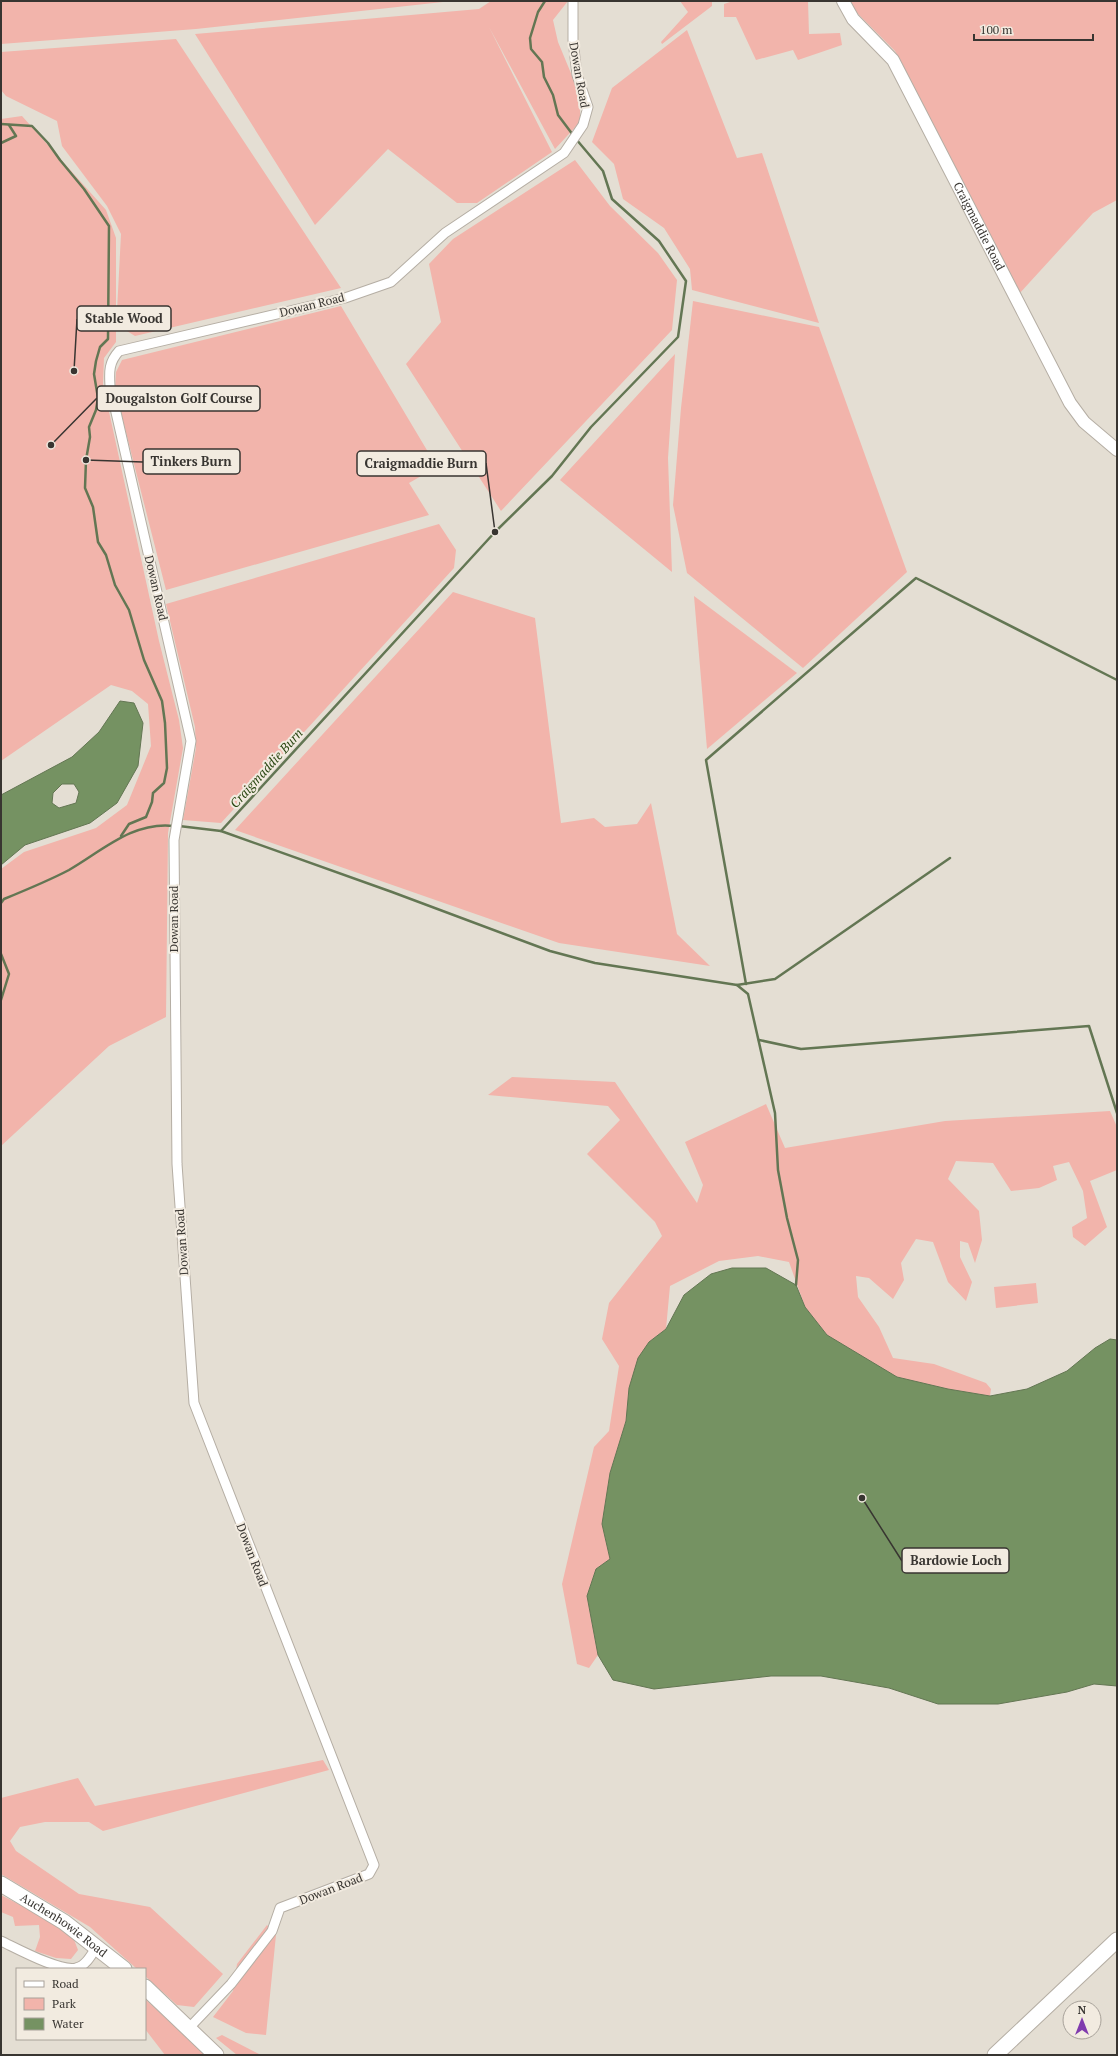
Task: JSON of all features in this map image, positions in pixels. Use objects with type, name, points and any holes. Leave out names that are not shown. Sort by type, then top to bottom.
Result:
[{"type":"main road","name":"Auchenhowie Road","points":[[1,1884],[36,1904],[97,1946],[123,1968]]},
{"type":"main road","points":[[995,2055],[1117,1940]]},
{"type":"main road","points":[[146,1988],[216,2055]]},
{"type":"street","name":"Dowan Road","points":[[188,2028],[231,1984],[272,1931],[280,1908],[369,1874],[374,1865],[194,1403],[177,1164],[174,840],[191,741],[110,386],[109,372],[111,360],[119,351],[345,298],[391,282],[445,233],[564,154],[583,125],[588,108],[577,75],[573,40],[574,1]]},
{"type":"street","name":"Craigmaddie Road","points":[[843,1],[853,19],[893,60],[1070,403],[1084,422],[1117,450]]},
{"type":"street","points":[[1,1941],[62,1968]]},
{"type":"street","points":[[77,1968],[87,1960],[97,1946]]},
{"type":"green space","points":[[1,1],[452,1],[196,29],[1,44]]},
{"type":"green space","points":[[491,1],[568,1],[553,20],[558,42],[580,95],[580,122],[555,149],[489,27],[552,152],[477,203],[457,203],[388,149],[315,225],[195,34],[479,9]]},
{"type":"green space","points":[[680,1],[712,1],[712,6],[662,44],[661,42],[688,12]]},
{"type":"green space","points":[[733,1],[808,1],[809,34],[840,33],[842,45],[798,60],[793,50],[756,60],[736,17],[724,17],[724,4]]},
{"type":"green space","points":[[851,1],[1117,1],[1117,200],[1093,213],[1019,294],[895,51],[853,9]]},
{"type":"green space","points":[[687,30],[737,158],[762,153],[819,323],[692,290],[690,269],[664,228],[623,199],[614,164],[592,142],[612,88]]},
{"type":"green space","points":[[176,39],[341,288],[135,336],[122,328],[117,311],[121,234],[107,206],[62,146],[57,121],[6,96],[1,90],[1,52]]},
{"type":"green space","points":[[22,116],[106,210],[116,238],[116,342],[104,358],[103,384],[159,641],[179,720],[183,748],[168,833],[166,1017],[109,1046],[1,1146],[1,869],[24,852],[96,828],[127,805],[151,746],[148,704],[132,691],[111,685],[1,761],[1,119]]},
{"type":"green space","points":[[575,160],[610,206],[658,253],[677,280],[672,330],[501,511],[406,364],[441,322],[429,264],[453,239]]},
{"type":"green space","points":[[693,301],[819,327],[907,572],[803,668],[687,573],[673,505],[681,408]]},
{"type":"green space","points":[[341,306],[437,467],[409,483],[429,515],[166,590],[115,389],[116,372],[122,360]]},
{"type":"green space","points":[[675,354],[668,458],[672,572],[560,480]]},
{"type":"green space","points":[[439,524],[456,550],[454,568],[221,823],[183,820],[196,748],[195,727],[166,604]]},
{"type":"green space","points":[[453,592],[535,618],[561,823],[594,818],[605,827],[637,824],[651,803],[677,934],[710,966],[559,943],[235,830]]},
{"type":"green space","points":[[694,596],[797,673],[707,749]]},
{"type":"green space","points":[[512,1077],[615,1082],[697,1203],[703,1185],[685,1142],[766,1104],[785,1148],[945,1121],[1110,1111],[1117,1127],[1117,1170],[1090,1181],[1107,1227],[1085,1246],[1073,1237],[1072,1227],[1087,1218],[1083,1191],[1069,1162],[1053,1166],[1057,1180],[1039,1188],[1011,1191],[993,1163],[956,1161],[948,1179],[979,1211],[982,1240],[975,1263],[968,1243],[960,1241],[960,1257],[972,1282],[966,1301],[948,1282],[933,1242],[916,1239],[901,1263],[904,1280],[893,1299],[869,1278],[856,1276],[858,1297],[879,1327],[893,1358],[934,1364],[986,1383],[991,1389],[990,1396],[948,1389],[897,1377],[827,1335],[805,1307],[789,1262],[758,1256],[719,1261],[670,1286],[666,1329],[649,1342],[629,1388],[626,1421],[610,1473],[602,1524],[610,1559],[596,1569],[587,1596],[598,1655],[589,1668],[577,1664],[562,1584],[594,1447],[609,1431],[619,1366],[602,1339],[609,1303],[662,1236],[655,1222],[587,1154],[620,1120],[608,1106],[488,1095]]},
{"type":"green space","points":[[1036,1283],[1038,1303],[996,1308],[994,1287]]},
{"type":"green space","points":[[323,1760],[329,1770],[103,1831],[89,1822],[45,1822],[20,1827],[10,1841],[16,1851],[79,1894],[150,1907],[223,1974],[194,2007],[177,2005],[146,1977],[146,1968],[136,1968],[90,1927],[1,1874],[1,1798],[78,1778],[95,1806]]},
{"type":"green space","points":[[1,1895],[28,1909],[73,1937],[78,1950],[71,1959],[56,1958],[35,1951],[40,1937],[39,1925],[15,1926],[13,1917],[1,1912]]},
{"type":"green space","points":[[267,1925],[276,1935],[266,2035],[246,2033],[213,2017],[233,1991],[237,1964]]},
{"type":"green space","points":[[146,2000],[206,2055],[165,2055],[146,2030]]},
{"type":"green space","points":[[222,2035],[261,2055],[237,2055],[216,2038]]},
{"type":"water","points":[[120,701],[134,703],[143,723],[138,766],[117,803],[90,823],[25,845],[1,865],[1,795],[72,757],[99,732]],"holes":[[[62,784],[74,784],[79,792],[76,803],[59,808],[52,803],[53,793]]]},
{"type":"water","points":[[732,1268],[766,1268],[796,1285],[805,1307],[827,1335],[897,1377],[948,1389],[990,1396],[1027,1389],[1067,1371],[1095,1348],[1110,1339],[1117,1340],[1117,1686],[1094,1684],[1067,1692],[998,1704],[938,1704],[889,1688],[821,1676],[771,1676],[654,1689],[613,1680],[598,1655],[587,1596],[596,1569],[610,1559],[602,1524],[610,1473],[626,1421],[629,1388],[638,1358],[649,1342],[666,1329],[684,1295],[711,1274]]},
{"type":"waterway","name":"Craigmaddie Burn","points":[[545,1],[538,12],[530,38],[531,49],[542,62],[544,77],[553,95],[558,115],[573,135]]},
{"type":"waterway","points":[[1,124],[32,126],[48,143],[84,189],[109,226],[108,339],[100,347],[96,361],[94,374],[98,398],[96,410],[89,427],[90,437],[86,460],[85,488],[93,507],[98,542],[106,555],[115,585],[129,610],[144,660],[162,701],[165,723],[167,768],[164,783],[153,793],[152,802],[146,817],[129,824],[121,836]]},
{"type":"waterway","points":[[1,143],[16,136],[9,125]]},
{"type":"waterway","name":"Craigmaddie Burn","points":[[179,826],[221,831],[495,532],[552,476],[591,427],[678,337],[686,281],[659,241],[612,199],[603,171],[576,139]]},
{"type":"waterway","points":[[746,984],[706,760],[916,578],[1117,680]]},
{"type":"waterway","name":"Craigmaddie Burn","points":[[1,903],[4,899],[69,870],[106,846],[131,833],[145,828],[174,826]]},
{"type":"waterway","points":[[221,831],[392,892],[550,951],[595,963],[737,985],[748,994],[775,1113],[778,1170],[787,1218],[798,1260],[796,1285]]},
{"type":"waterway","points":[[737,985],[775,979],[950,858]]},
{"type":"waterway","name":"Craigmaddie Burn","points":[[1,954],[9,974],[1,1000]]},
{"type":"waterway","points":[[759,1040],[801,1049],[1089,1026],[1117,1113]]},
{"type":"place","name":"Stable Wood","points":[[74,371]]},
{"type":"place","name":"Dougalston Golf Course","points":[[51,445]]},
{"type":"place","name":"Tinkers Burn","points":[[86,460]]},
{"type":"place","name":"Craigmaddie Burn","points":[[495,532]]},
{"type":"place","name":"Bardowie Loch","points":[[862,1498]]}]
